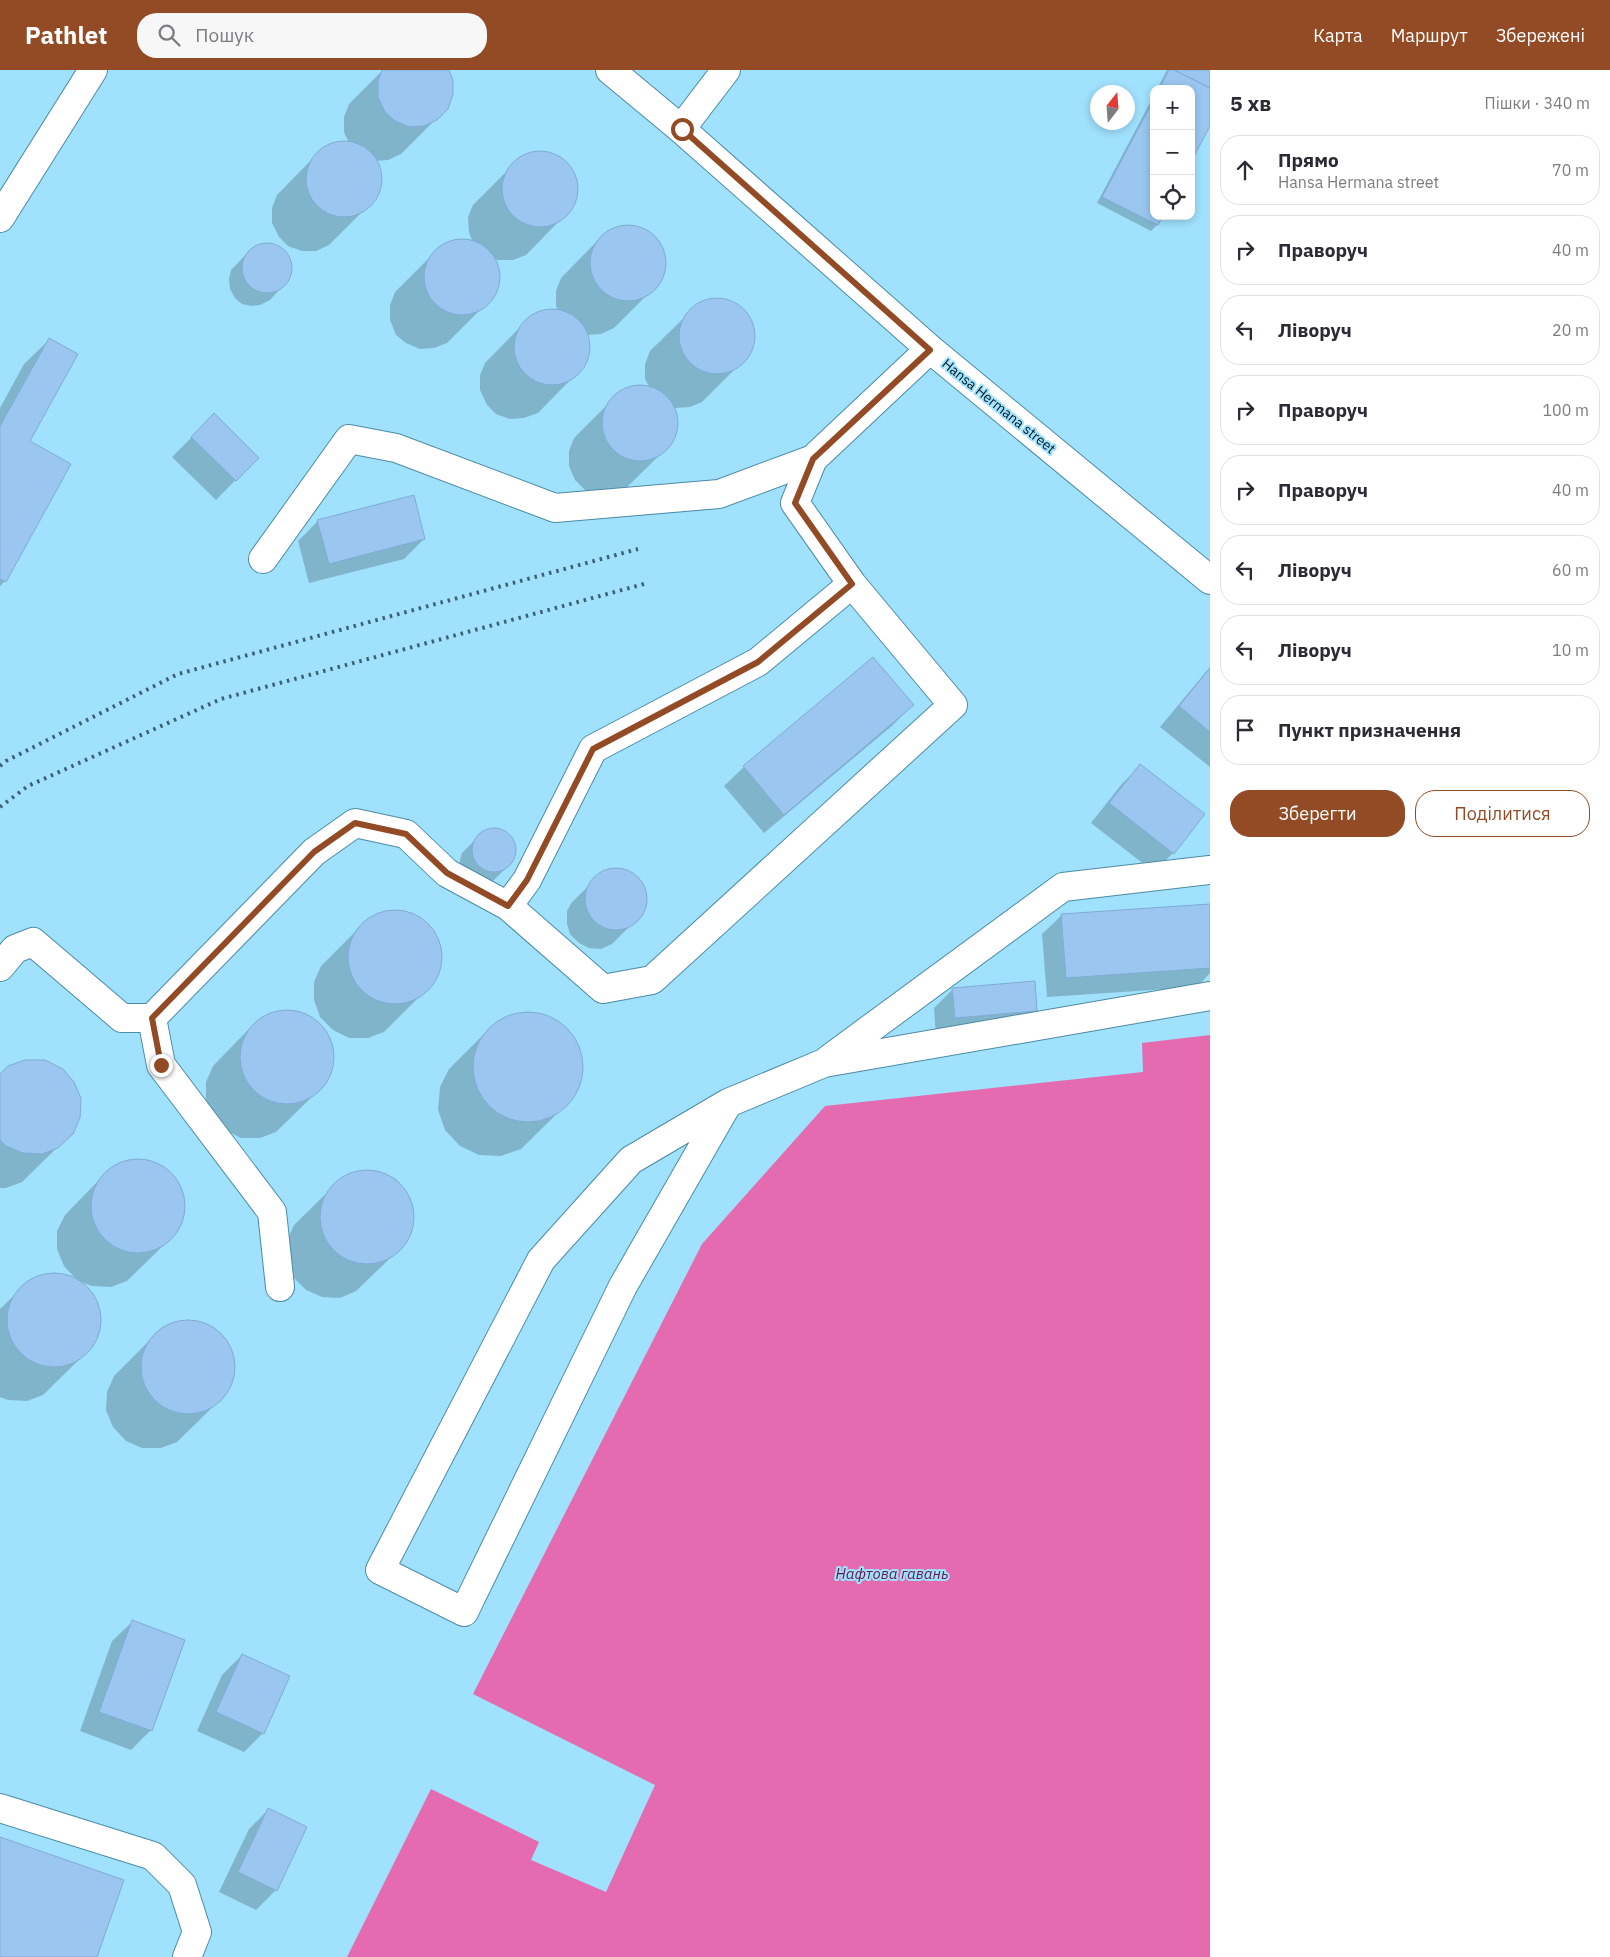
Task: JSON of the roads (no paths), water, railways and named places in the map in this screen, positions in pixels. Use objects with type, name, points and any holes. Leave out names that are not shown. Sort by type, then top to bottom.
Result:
[{"type":"lane","points":[[0,218],[93,70]]},
{"type":"lane","name":"Hansa Hermana street","points":[[610,70],[682,129],[930,350],[1210,580]]},
{"type":"lane","points":[[682,129],[726,70]]},
{"type":"lane","points":[[264,559],[349,439],[396,448],[555,508],[719,494],[813,459],[930,350]]},
{"type":"lane","points":[[0,967],[15,949],[33,942],[122,1018],[152,1018],[314,852],[355,823],[406,834],[447,873],[508,906],[603,989],[652,980],[953,706],[852,584],[795,503],[813,459]]},
{"type":"lane","points":[[508,906],[527,880],[593,749],[758,662],[852,584]]},
{"type":"lane","points":[[824,1063],[1063,887],[1210,870]]},
{"type":"lane","points":[[728,1102],[624,1286],[464,1612],[380,1570],[541,1260],[631,1160],[728,1102],[824,1063],[1210,996]]},
{"type":"lane","points":[[152,1018],[161,1065],[272,1212],[280,1287]]},
{"type":"lane","points":[[0,1808],[153,1856],[182,1885],[197,1932],[187,1957]]},
{"type":"water","name":"Нафтова гавань","points":[[1210,1035],[1210,1957],[347,1957],[431,1789],[539,1842],[531,1860],[606,1892],[655,1785],[473,1694],[702,1244],[825,1106],[1143,1072],[1142,1043]]},
{"type":"railway","points":[[0,766],[6,761],[178,674],[638,549]]},
{"type":"railway","points":[[0,807],[28,786],[221,699],[644,584]]}]
